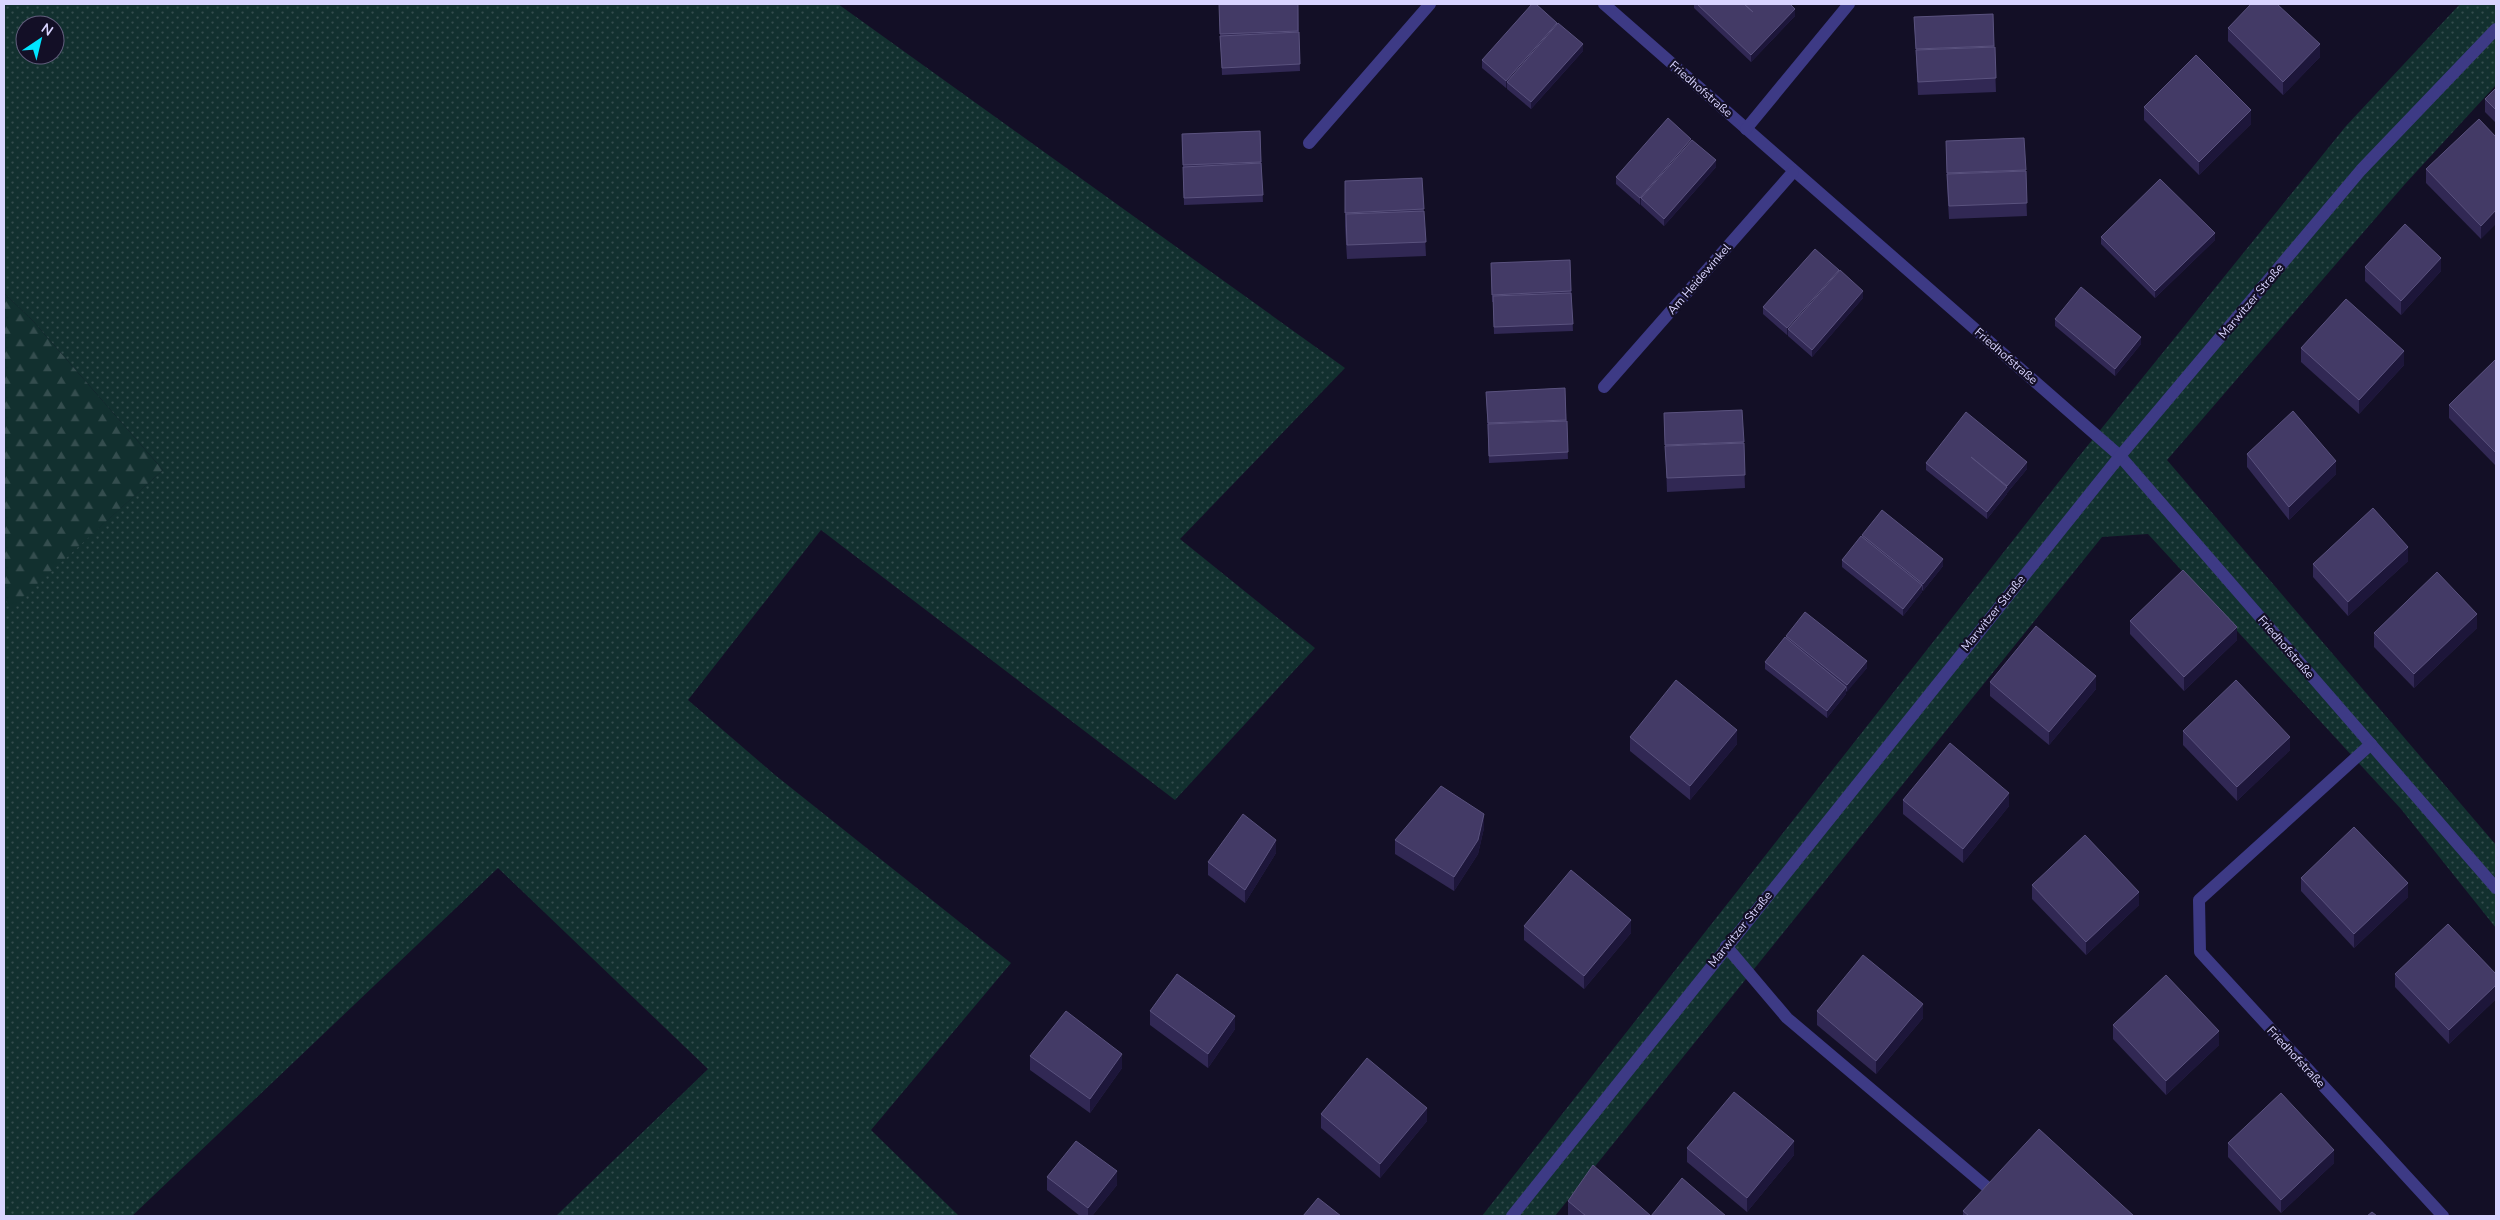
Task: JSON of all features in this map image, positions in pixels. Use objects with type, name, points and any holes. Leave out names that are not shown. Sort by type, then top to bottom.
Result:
[{"type":"street","points":[[1309,143],[1430,4]]},
{"type":"street","name":"Friedhofstraße","points":[[1604,4],[2120,456],[2496,888]]},
{"type":"street","points":[[1746,129],[1849,4]]},
{"type":"street","name":"Marwitzer Straße","points":[[1512,1216],[1726,946],[2120,456],[2361,170],[2496,29]]},
{"type":"street","name":"Am Heidewinkel","points":[[1604,387],[1794,172]]},
{"type":"street","name":"Friedhofstraße","points":[[2371,744],[2199,900],[2200,952],[2443,1216]]},
{"type":"street","points":[[1726,946],[1787,1018],[1988,1188]]},
{"type":"green space","points":[[4,4],[838,4],[1345,368],[1180,539],[1315,648],[1175,800],[821,530],[688,700],[775,775],[1011,963],[871,1130],[959,1216],[556,1216],[708,1069],[498,868],[132,1216],[4,1216],[4,600],[12,606],[163,470],[33,321],[4,293]]},
{"type":"green space","points":[[2460,4],[2496,4],[2496,85],[2405,184],[2167,460],[2496,845],[2496,928],[2401,809],[2148,534],[2102,537],[1555,1216],[1482,1216],[2076,460],[2346,126]]},
{"type":"green space","points":[[4,293],[33,321],[163,470],[12,607],[4,600]]},
{"type":"building","points":[[1219,4],[1298,4],[1298,31],[1220,34]]},
{"type":"building","points":[[1532,4],[1536,4],[1557,23],[1506,81],[1482,60]]},
{"type":"building","points":[[1697,4],[1790,4],[1795,9],[1751,55]]},
{"type":"building","points":[[2251,4],[2277,4],[2320,44],[2283,82],[2228,28]]},
{"type":"building","points":[[1993,14],[1994,46],[1916,49],[1914,17]]},
{"type":"building","points":[[1558,23],[1583,44],[1531,102],[1507,82]]},
{"type":"building","points":[[1299,32],[1300,64],[1222,68],[1220,36]]},
{"type":"building","points":[[1995,47],[1996,78],[1918,82],[1916,50]]},
{"type":"building","points":[[2196,55],[2251,110],[2199,162],[2144,107]]},
{"type":"building","points":[[2496,88],[2496,110],[2485,99]]},
{"type":"building","points":[[1668,118],[1691,139],[1640,198],[1616,177]]},
{"type":"building","points":[[2479,119],[2496,137],[2496,210],[2481,226],[2426,169]]},
{"type":"building","points":[[1260,131],[1261,162],[1183,165],[1182,134]]},
{"type":"building","points":[[2024,138],[2026,170],[1947,173],[1946,141]]},
{"type":"building","points":[[1692,140],[1716,160],[1664,219],[1641,198]]},
{"type":"building","points":[[1261,163],[1263,195],[1184,198],[1183,167]]},
{"type":"building","points":[[2026,171],[2027,203],[1949,206],[1947,174]]},
{"type":"building","points":[[1422,178],[1424,209],[1345,213],[1345,181]]},
{"type":"building","points":[[2160,179],[2215,233],[2155,291],[2101,237]]},
{"type":"building","points":[[1424,211],[1426,242],[1347,245],[1346,214]]},
{"type":"building","points":[[2405,224],[2441,258],[2401,301],[2365,267]]},
{"type":"building","points":[[1815,249],[1839,270],[1787,328],[1763,307]]},
{"type":"building","points":[[1570,260],[1571,291],[1492,295],[1491,263]]},
{"type":"building","points":[[1840,270],[1863,291],[1812,350],[1788,329]]},
{"type":"building","points":[[2081,287],[2141,337],[2115,369],[2055,319]]},
{"type":"building","points":[[1571,293],[1573,324],[1494,327],[1493,296]]},
{"type":"building","points":[[2346,299],[2404,351],[2359,400],[2301,348]]},
{"type":"building","points":[[2496,359],[2496,453],[2449,405]]},
{"type":"building","points":[[1565,388],[1566,420],[1488,423],[1486,392]]},
{"type":"building","points":[[1742,410],[1744,442],[1665,445],[1664,413]]},
{"type":"building","points":[[2293,411],[2336,461],[2289,507],[2247,454]]},
{"type":"building","points":[[1966,412],[2027,462],[2007,486],[1971,457],[2007,487],[1987,512],[1926,463]]},
{"type":"building","points":[[1567,421],[1568,452],[1489,456],[1488,424]]},
{"type":"building","points":[[1744,443],[1745,475],[1667,478],[1665,446]]},
{"type":"building","points":[[2373,508],[2408,547],[2348,602],[2313,564]]},
{"type":"building","points":[[1882,510],[1943,559],[1923,584],[1862,535]]},
{"type":"building","points":[[1861,536],[1922,585],[1903,609],[1842,560]]},
{"type":"building","points":[[2183,570],[2237,627],[2184,677],[2130,621]]},
{"type":"building","points":[[2437,572],[2477,614],[2414,674],[2374,633]]},
{"type":"building","points":[[1805,612],[1867,661],[1847,685],[1786,636]]},
{"type":"building","points":[[2036,626],[2096,676],[2049,732],[1990,682]]},
{"type":"building","points":[[1785,637],[1846,687],[1827,711],[1765,662]]},
{"type":"building","points":[[1676,680],[1737,730],[1690,786],[1630,737]]},
{"type":"building","points":[[2236,680],[2290,737],[2237,787],[2183,731]]},
{"type":"building","points":[[1950,743],[2009,793],[1963,849],[1903,800]]},
{"type":"building","points":[[1441,786],[1484,814],[1478,840],[1454,877],[1395,840]]},
{"type":"building","points":[[1243,814],[1276,840],[1245,890],[1208,862]]},
{"type":"building","points":[[2354,827],[2408,883],[2354,934],[2301,878]]},
{"type":"building","points":[[2085,835],[2139,892],[2086,942],[2032,885]]},
{"type":"building","points":[[1571,870],[1631,920],[1584,976],[1524,926]]},
{"type":"building","points":[[2448,924],[2496,974],[2496,985],[2449,1030],[2395,974]]},
{"type":"building","points":[[1863,955],[1923,1004],[1876,1061],[1817,1011]]},
{"type":"building","points":[[1177,974],[1235,1016],[1208,1054],[1150,1011]]},
{"type":"building","points":[[2166,975],[2219,1031],[2166,1081],[2113,1025]]},
{"type":"building","points":[[1066,1011],[1122,1054],[1090,1099],[1030,1056]]},
{"type":"building","points":[[1367,1058],[1427,1108],[1380,1164],[1321,1114]]},
{"type":"building","points":[[1734,1092],[1794,1141],[1747,1198],[1687,1148]]},
{"type":"building","points":[[2281,1093],[2334,1150],[2281,1200],[2228,1143]]},
{"type":"building","points":[[2039,1129],[2134,1216],[1969,1216],[1963,1211]]},
{"type":"building","points":[[1076,1141],[1117,1171],[1088,1208],[1047,1177]]},
{"type":"building","points":[[1593,1165],[1651,1216],[1586,1216],[1568,1201]]},
{"type":"building","points":[[1682,1178],[1726,1216],[1651,1216]]},
{"type":"building","points":[[1318,1198],[1341,1216],[1303,1216]]},
{"type":"building","points":[[2372,1212],[2377,1216],[2367,1216]]}]
